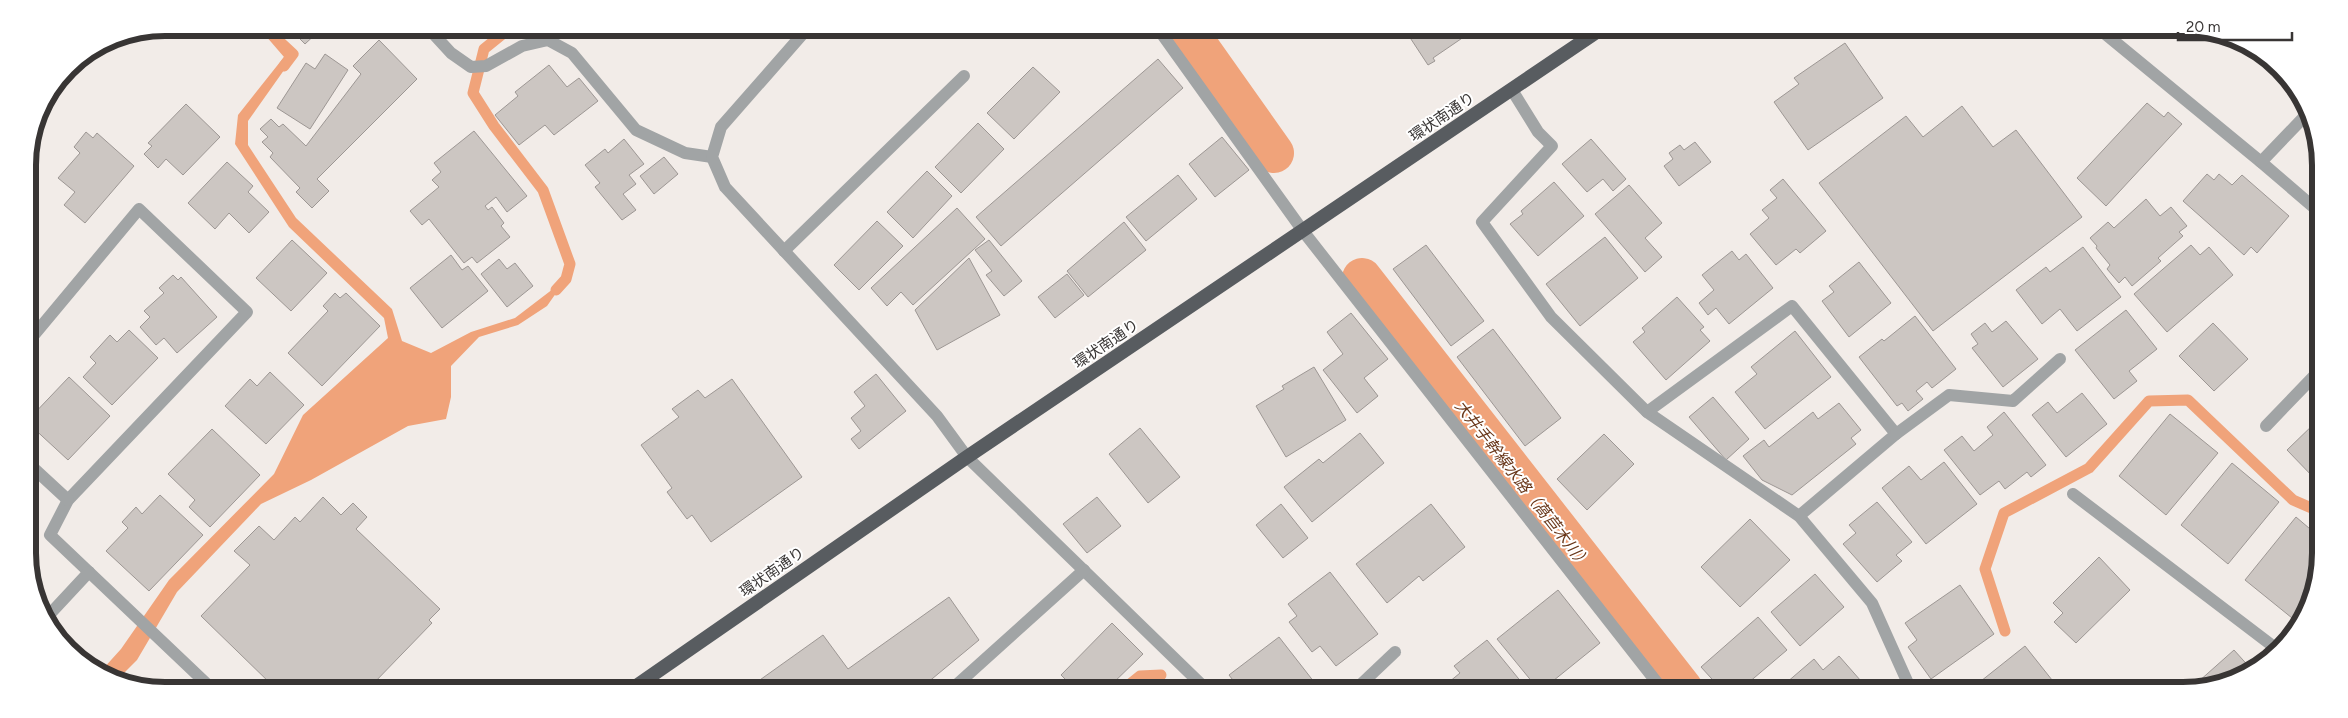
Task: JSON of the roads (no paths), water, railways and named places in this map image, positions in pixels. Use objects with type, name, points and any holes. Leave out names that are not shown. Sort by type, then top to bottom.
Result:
[{"type":"highway","name":"環状南通り","points":[[643,682],[967,457],[1512,90],[1585,36]]},
{"type":"street","points":[[2108,36],[2312,206]]},
{"type":"street","points":[[436,37],[451,53],[471,67],[486,66],[522,46],[548,40],[572,54],[636,130],[685,153],[712,157]]},
{"type":"street","points":[[800,37],[721,127],[712,157],[725,187],[937,416],[967,457],[1198,681]]},
{"type":"street","points":[[1164,37],[1303,231],[1656,681]]},
{"type":"street","points":[[784,251],[964,76]]},
{"type":"street","points":[[1512,90],[1538,132],[1552,146],[1482,222],[1551,318],[1647,412],[1799,516],[1872,603],[1907,681]]},
{"type":"street","points":[[2261,162],[2303,119]]},
{"type":"street","points":[[37,332],[139,209],[247,312],[68,500],[50,535],[205,682]]},
{"type":"street","points":[[1647,412],[1792,306],[1896,434]]},
{"type":"street","points":[[1799,516],[1896,434],[1949,395],[2013,401],[2060,359]]},
{"type":"street","points":[[2266,426],[2312,378]]},
{"type":"street","points":[[36,470],[68,500]]},
{"type":"street","points":[[2073,494],[2272,646]]},
{"type":"street","points":[[960,682],[1084,570]]},
{"type":"street","points":[[52,612],[89,572]]},
{"type":"street","points":[[1364,681],[1395,652]]},
{"type":"waterway","name":"大井手幹線水路（萵苣木川）","points":[[1192,36],[1274,153]]},
{"type":"waterway","points":[[275,37],[293,54],[284,66]]},
{"type":"waterway","points":[[499,37],[484,49],[473,93],[494,126],[543,190],[570,264],[566,279],[556,290]]},
{"type":"waterway","name":"大井手幹線水路（萵苣木川）","points":[[1362,278],[1677,681]]},
{"type":"waterway","points":[[2005,631],[1985,569],[2004,513],[2089,468],[2149,401],[2188,400],[2293,500],[2312,508]]},
{"type":"waterway","points":[[1133,682],[1140,676],[1161,675]]}]
